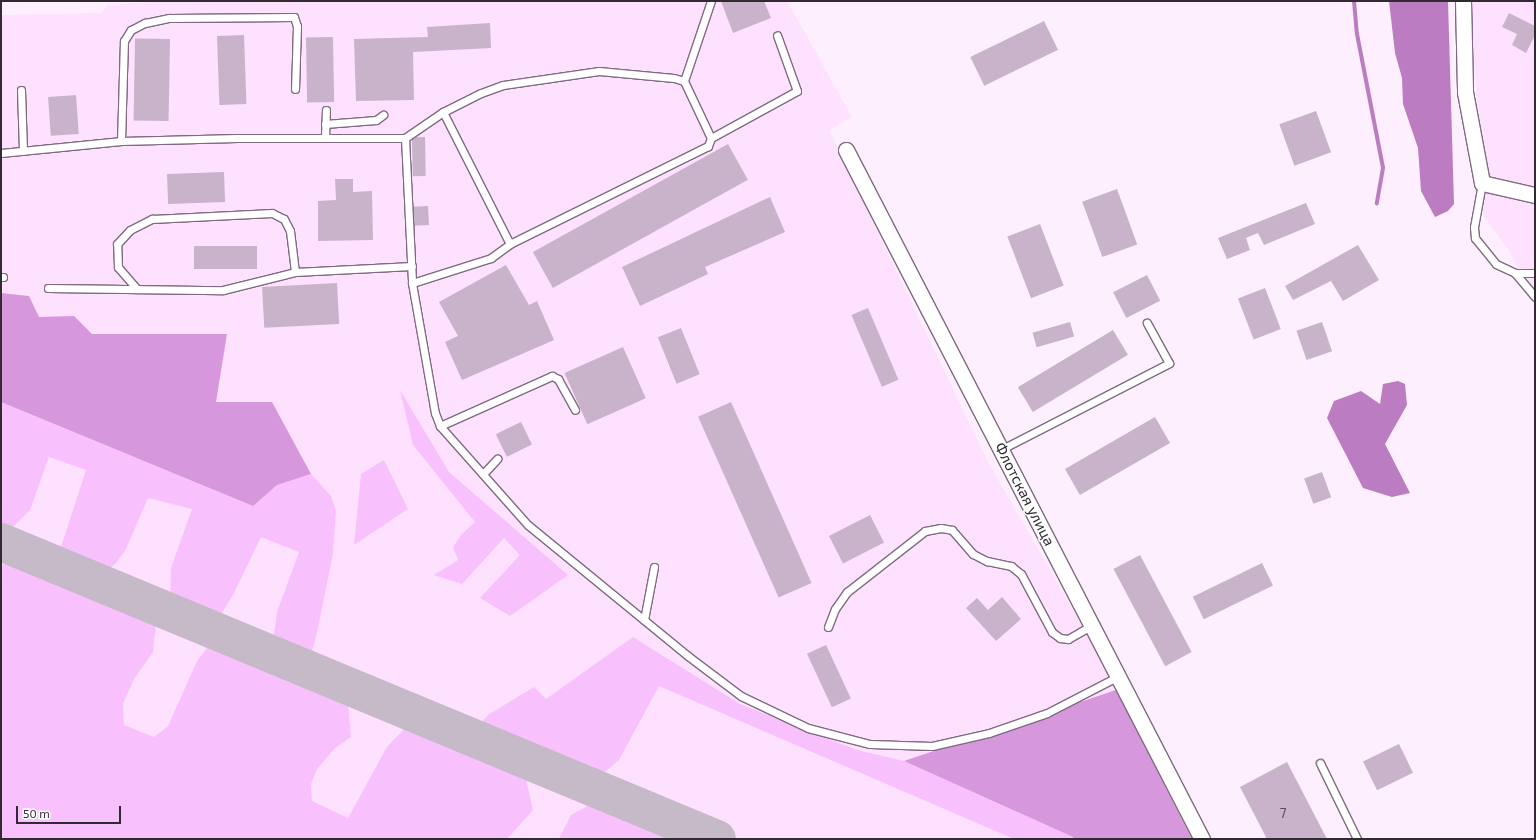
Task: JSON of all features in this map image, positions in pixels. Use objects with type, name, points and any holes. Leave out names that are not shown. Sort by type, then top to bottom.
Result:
[{"type":"street","points":[[1463,1],[1465,92],[1482,184],[1535,194]]},
{"type":"street","name":"Флотская улица","points":[[846,150],[1002,449],[1202,839]]},
{"type":"lane","points":[[711,1],[684,81],[711,138]]},
{"type":"lane","points":[[120,141],[124,41],[131,30],[145,23],[169,18],[294,17],[297,26],[296,89]]},
{"type":"lane","points":[[412,283],[491,258],[510,244],[708,146],[711,138],[797,91],[777,35]]},
{"type":"lane","points":[[1,153],[120,141],[405,138],[443,112],[481,93],[503,85],[600,71],[674,78],[684,81]]},
{"type":"lane","points":[[21,90],[23,151]]},
{"type":"lane","points":[[324,138],[326,110]]},
{"type":"lane","points":[[443,112],[510,244]]},
{"type":"lane","points":[[325,124],[376,120],[383,115]]},
{"type":"lane","points":[[405,138],[412,283],[435,413],[440,426],[528,524],[644,620],[741,696],[808,728],[870,744],[932,746],[989,733],[1047,713],[1119,676]]},
{"type":"lane","points":[[1482,184],[1474,227],[1475,238],[1496,264],[1515,273],[1535,297]]},
{"type":"lane","points":[[137,289],[118,267],[117,244],[130,230],[152,219],[272,213],[284,219],[290,231],[295,272]]},
{"type":"lane","points":[[48,288],[224,290],[295,272],[412,266]]},
{"type":"lane","points":[[1515,273],[1535,273]]},
{"type":"lane","points":[[1002,449],[1169,363],[1147,323]]},
{"type":"lane","points":[[440,426],[552,376],[558,379],[574,410]]},
{"type":"lane","points":[[483,474],[497,459]]},
{"type":"lane","points":[[828,627],[835,609],[847,592],[925,531],[941,528],[952,530],[973,554],[987,561],[1011,566],[1021,574],[1052,632],[1060,638],[1068,639],[1092,624]]},
{"type":"lane","points":[[644,620],[654,567]]},
{"type":"lane","points":[[1320,763],[1357,839]]},
{"type":"shaded area","points":[[166,1],[787,1],[852,117],[829,130],[988,462],[1084,629],[1192,839],[1,839],[1,15],[101,13],[108,5]]},
{"type":"shaded area","points":[[1389,1],[1448,1],[1454,204],[1448,211],[1435,217],[1421,191],[1418,148],[1403,104],[1402,78],[1395,53]]},
{"type":"shaded area","points":[[1471,1],[1535,1],[1535,300],[1508,249],[1483,215]]},
{"type":"shaded area","points":[[1,293],[29,296],[39,317],[74,316],[92,334],[227,334],[216,402],[272,402],[311,474],[277,485],[253,506],[1,402]]},
{"type":"shaded area","points":[[1398,381],[1405,384],[1407,405],[1385,444],[1410,493],[1392,497],[1363,488],[1327,418],[1334,401],[1361,391],[1380,404],[1383,384]]},
{"type":"shaded area","points":[[400,390],[449,472],[568,575],[510,616],[480,598],[520,555],[504,538],[462,584],[434,575],[458,560],[453,547],[461,535],[475,522],[413,445]]},
{"type":"shaded area","points":[[1,402],[253,506],[277,485],[311,474],[331,496],[336,511],[333,554],[315,642],[311,653],[300,653],[273,642],[277,612],[299,552],[261,537],[233,595],[218,619],[170,600],[171,568],[192,509],[148,498],[126,549],[116,563],[105,572],[59,553],[86,470],[49,457],[30,510],[8,532],[1,528]]},
{"type":"shaded area","points":[[384,460],[408,509],[354,545],[361,474]]},
{"type":"shaded area","points":[[7,562],[156,624],[153,652],[134,679],[123,704],[124,725],[154,737],[168,726],[197,661],[209,646],[348,704],[351,737],[334,749],[317,769],[311,784],[312,801],[348,818],[387,747],[405,728],[526,779],[533,810],[507,839],[1,839],[1,567]]},
{"type":"shaded area","points":[[633,637],[740,704],[857,750],[904,761],[1074,837],[1074,839],[1014,839],[659,686],[619,760],[606,771],[592,774],[483,730],[480,724],[488,715],[534,687],[546,699]]},
{"type":"shaded area","points":[[1116,690],[1192,839],[1074,839],[1073,837],[904,761]]},
{"type":"shaded area","points":[[591,804],[675,839],[559,839],[571,815]]},
{"type":"building","points":[[721,1],[764,1],[771,18],[733,33]]},
{"type":"building","points":[[1509,13],[1535,26],[1535,35],[1526,53],[1512,45],[1517,34],[1502,27]]},
{"type":"building","points":[[1044,21],[1058,50],[984,86],[970,57]]},
{"type":"building","points":[[490,23],[491,48],[413,52],[414,100],[356,101],[354,39],[428,37],[427,27]]},
{"type":"building","points":[[244,35],[246,104],[219,105],[217,36]]},
{"type":"building","points":[[306,37],[333,37],[334,102],[307,102]]},
{"type":"building","points":[[135,38],[170,39],[169,121],[134,120]]},
{"type":"building","points":[[76,95],[79,134],[51,136],[48,97]]},
{"type":"building","points":[[1316,111],[1331,152],[1294,166],[1279,124]]},
{"type":"building","points":[[412,137],[425,137],[426,176],[413,176]]},
{"type":"building","points":[[728,144],[748,180],[553,288],[533,252]]},
{"type":"building","points":[[224,172],[225,202],[168,204],[167,174]]},
{"type":"building","points":[[335,179],[353,179],[353,192],[372,191],[373,240],[318,241],[318,201],[336,200]]},
{"type":"building","points":[[1117,189],[1137,244],[1102,257],[1082,202]]},
{"type":"building","points":[[770,197],[785,232],[705,267],[708,274],[640,306],[622,267]]},
{"type":"building","points":[[1306,203],[1315,224],[1264,245],[1258,233],[1246,238],[1250,250],[1227,259],[1218,238]]},
{"type":"building","points":[[428,206],[429,225],[414,226],[413,207]]},
{"type":"building","points":[[1040,224],[1064,286],[1031,298],[1007,237]]},
{"type":"building","points":[[1358,245],[1379,280],[1343,301],[1331,281],[1293,300],[1285,286]]},
{"type":"building","points":[[194,246],[257,246],[257,269],[194,269]]},
{"type":"building","points":[[506,265],[529,305],[537,301],[554,340],[462,380],[445,342],[458,336],[439,302]]},
{"type":"building","points":[[1147,275],[1160,301],[1126,318],[1113,292]]},
{"type":"building","points":[[337,283],[339,324],[264,328],[262,287]]},
{"type":"building","points":[[1265,288],[1281,329],[1254,339],[1238,298]]},
{"type":"building","points":[[868,308],[898,380],[882,387],[851,315]]},
{"type":"building","points":[[1070,322],[1074,336],[1037,347],[1033,333]]},
{"type":"building","points":[[1322,322],[1332,351],[1307,360],[1296,331]]},
{"type":"building","points":[[681,328],[700,374],[677,384],[658,337]]},
{"type":"building","points":[[1113,330],[1128,355],[1033,412],[1018,387]]},
{"type":"building","points":[[623,347],[646,398],[587,424],[565,373]]},
{"type":"building","points":[[731,402],[812,583],[779,598],[698,417]]},
{"type":"building","points":[[1155,417],[1170,443],[1080,495],[1065,469]]},
{"type":"building","points":[[521,422],[532,444],[507,457],[496,434]]},
{"type":"building","points":[[1322,472],[1331,497],[1313,504],[1304,478]]},
{"type":"building","points":[[870,515],[884,543],[843,564],[829,536]]},
{"type":"building","points":[[1140,555],[1192,652],[1165,666],[1114,569]]},
{"type":"building","points":[[1262,563],[1273,585],[1204,619],[1193,597]]},
{"type":"building","points":[[1002,597],[1021,619],[996,641],[966,608],[977,598],[988,610]]},
{"type":"building","points":[[826,645],[851,698],[832,707],[807,654]]},
{"type":"building","points":[[1399,744],[1413,773],[1377,790],[1363,762]]},
{"type":"building","points":[[1287,762],[1327,839],[1267,839],[1240,787]]},
{"type":"waterway","points":[[1354,1],[1357,34],[1383,168],[1377,203]]},
{"type":"taxiway","points":[[1,542],[717,839]]}]
